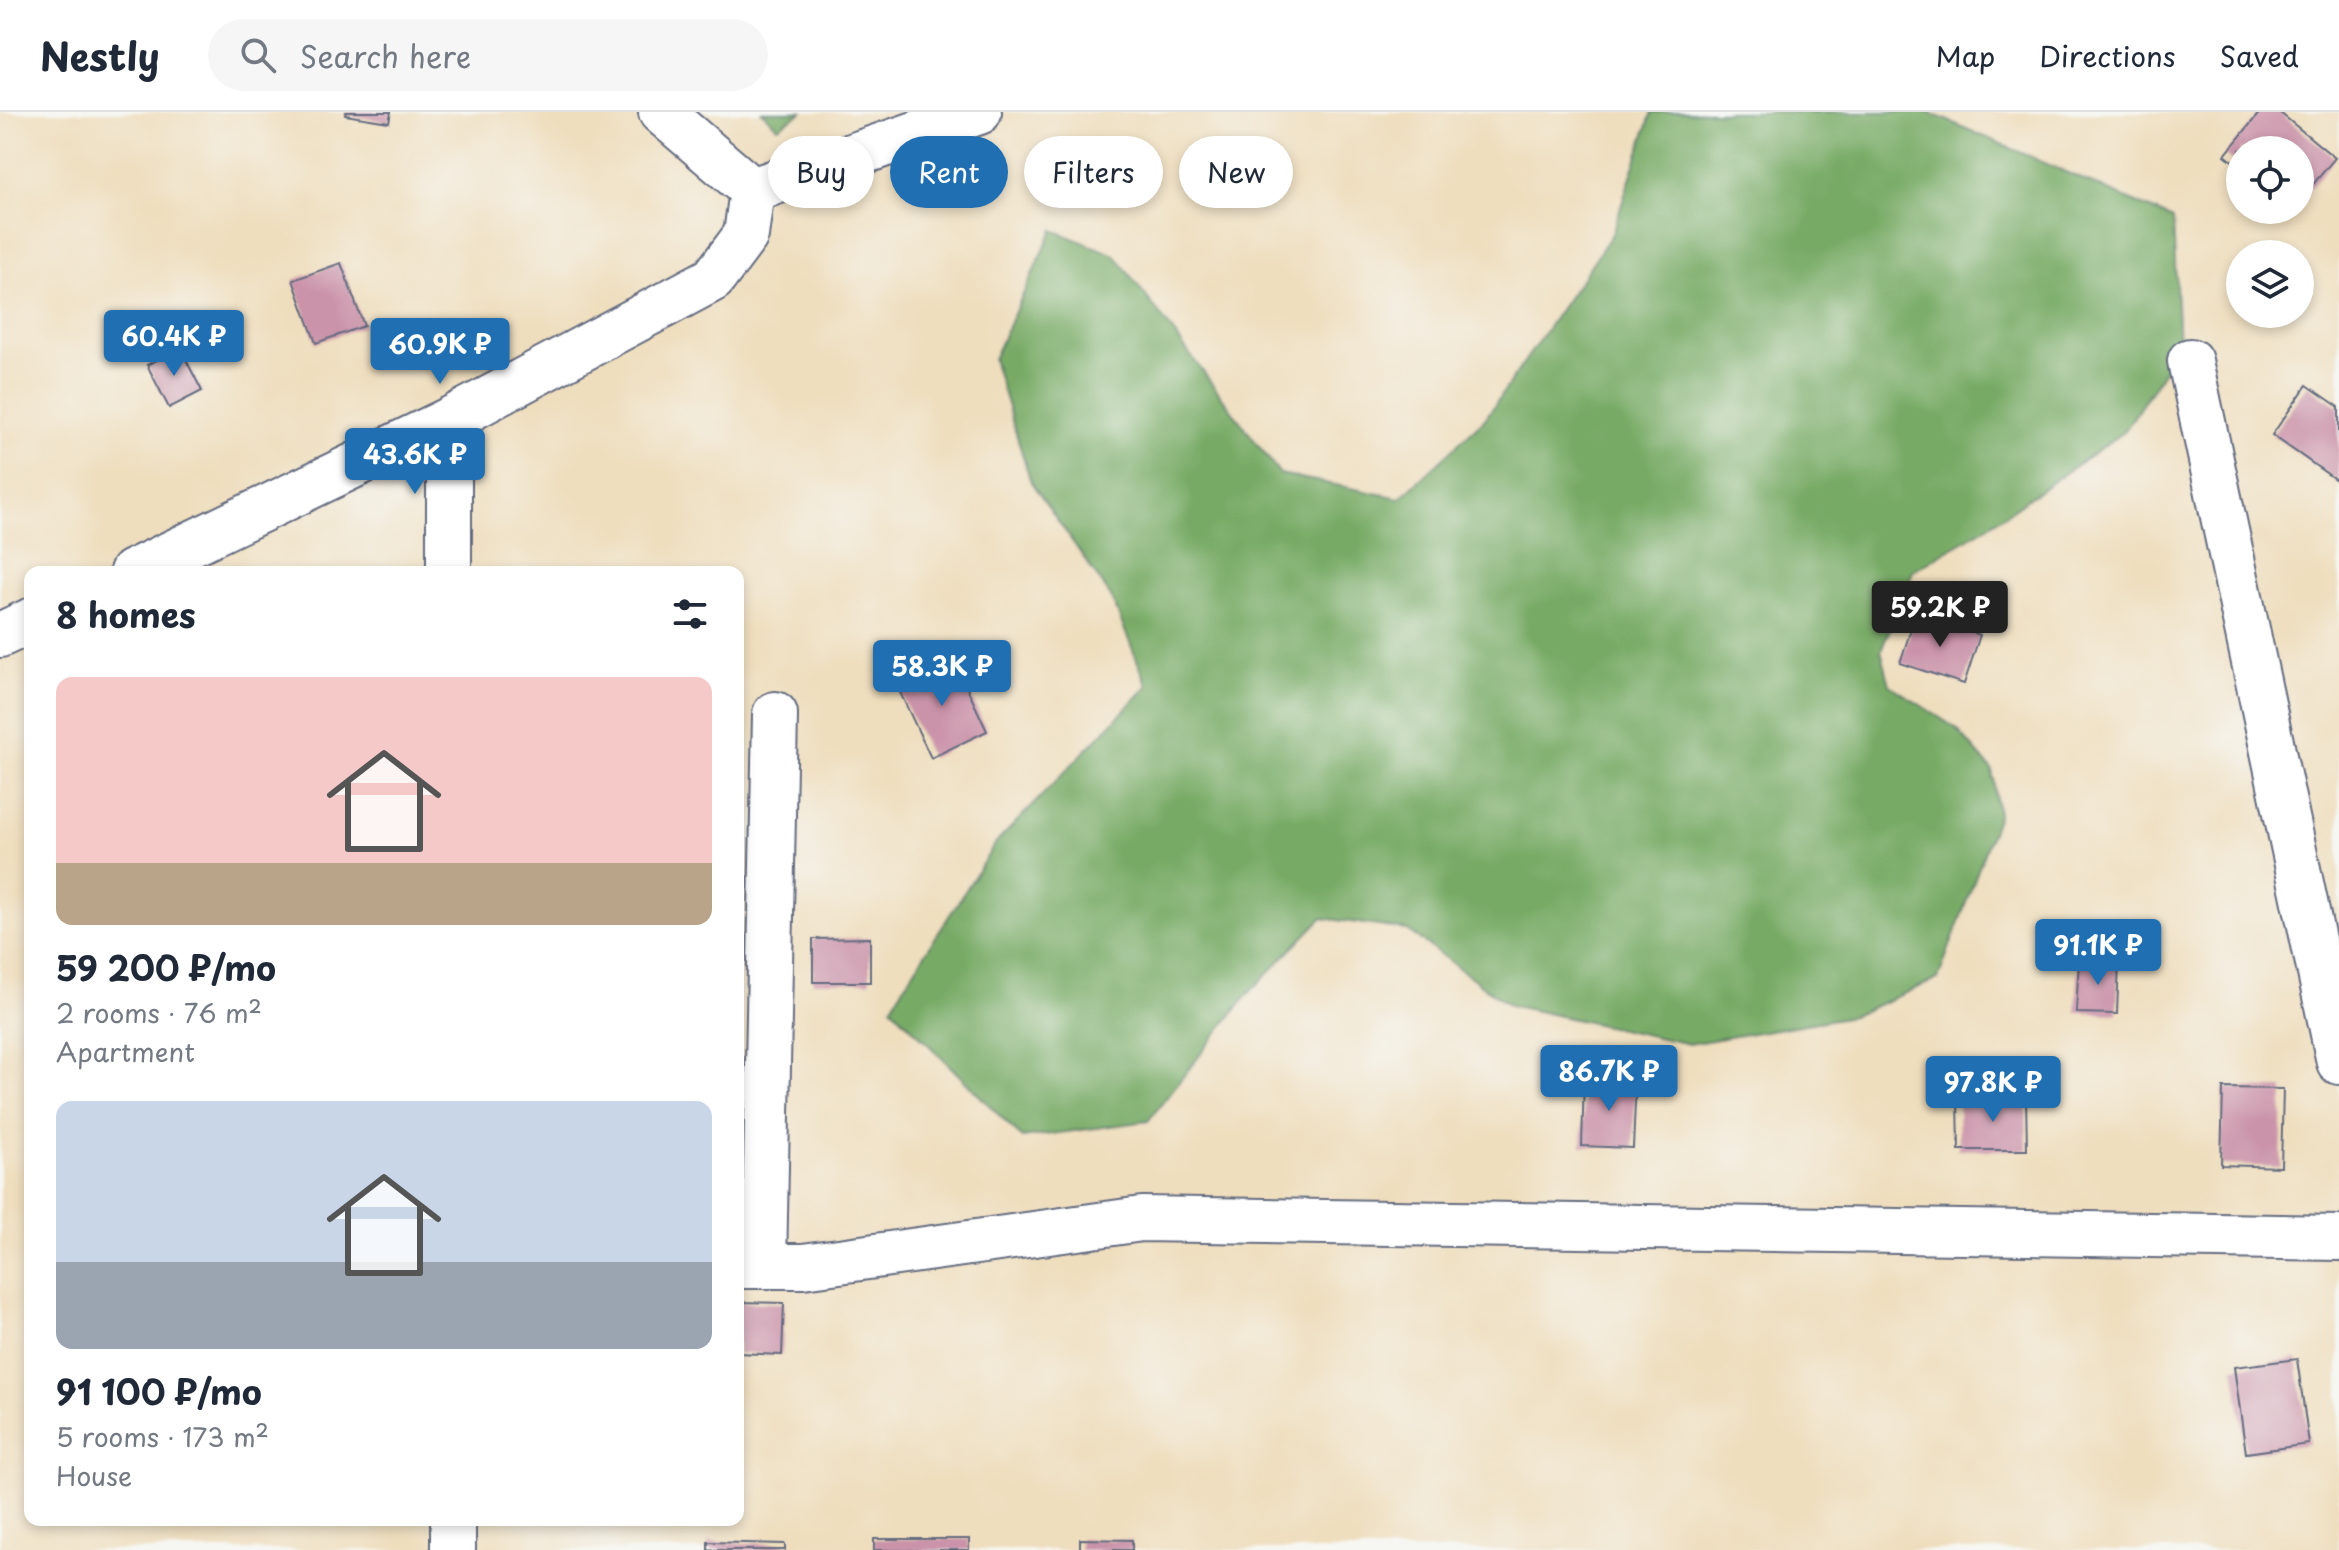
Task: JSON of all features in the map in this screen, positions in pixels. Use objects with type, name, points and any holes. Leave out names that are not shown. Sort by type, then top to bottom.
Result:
[{"type":"street","points":[[661,112],[752,190]]},
{"type":"street","points":[[752,190],[979,112]]},
{"type":"street","points":[[145,566],[449,420],[713,279],[746,235],[752,190]]},
{"type":"street","points":[[2190,361],[2339,1062]]},
{"type":"street","points":[[449,420],[449,566]]},
{"type":"street","points":[[0,635],[24,624]]},
{"type":"street","points":[[775,714],[751,1266],[803,1266],[1142,1219],[2339,1238]]},
{"type":"street","points":[[453,1526],[453,1550]]},
{"type":"green space","points":[[762,112],[802,112],[778,127]]},
{"type":"green space","points":[[1652,112],[1928,112],[2173,219],[2179,347],[2124,432],[1990,525],[1913,571],[1881,650],[1890,685],[1957,729],[1992,770],[1998,815],[1938,979],[1852,1016],[1689,1044],[1509,1005],[1407,930],[1322,918],[1248,994],[1148,1121],[1022,1138],[891,1007],[995,844],[1148,686],[1111,597],[1031,482],[993,359],[1053,230],[1115,255],[1280,474],[1400,498],[1485,419],[1612,234]]},
{"type":"building","points":[[346,112],[391,112],[389,122],[345,115]]},
{"type":"building","points":[[2260,112],[2279,112],[2308,136],[2240,136]]},
{"type":"building","points":[[2314,141],[2335,158],[2314,183]]},
{"type":"building","points":[[341,263],[364,326],[316,343],[293,280]]},
{"type":"building","points":[[180,348],[202,391],[169,408],[147,365]]},
{"type":"building","points":[[2307,385],[2339,407],[2339,482],[2272,435]]},
{"type":"building","points":[[1916,614],[1980,635],[1964,684],[1900,663]]},
{"type":"building","points":[[953,658],[987,731],[931,758],[896,684]]},
{"type":"building","points":[[870,938],[870,982],[813,982],[813,939]]},
{"type":"building","points":[[2079,960],[2119,961],[2117,1014],[2076,1013]]},
{"type":"building","points":[[1584,1079],[1636,1080],[1633,1148],[1582,1146]]},
{"type":"building","points":[[2223,1088],[2283,1089],[2281,1167],[2221,1165]]},
{"type":"building","points":[[2026,1097],[2027,1150],[1959,1150],[1958,1098]]},
{"type":"building","points":[[744,1302],[784,1303],[782,1355],[744,1353]]},
{"type":"building","points":[[2297,1359],[2309,1444],[2246,1453],[2234,1367]]},
{"type":"building","points":[[874,1539],[969,1539],[969,1550],[874,1550]]},
{"type":"building","points":[[1080,1539],[1132,1540],[1132,1550],[1080,1550]]},
{"type":"building","points":[[708,1542],[785,1544],[785,1550],[708,1550]]}]
